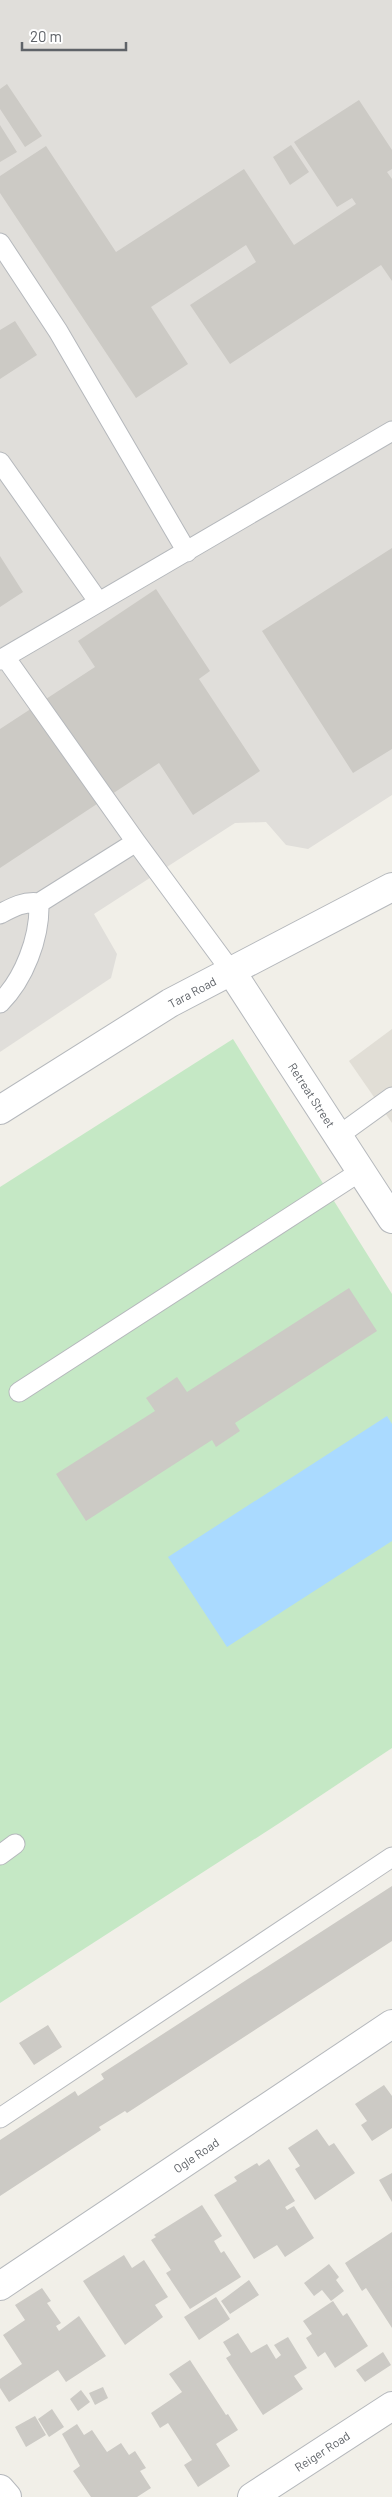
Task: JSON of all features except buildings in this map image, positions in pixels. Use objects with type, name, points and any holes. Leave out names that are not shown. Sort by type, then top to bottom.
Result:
[{"type":"street","name":"Tara Road","points":[[0,1110],[170,1003],[392,887]]},
{"type":"street","name":"Retreat Street","points":[[231,971],[392,1219]]},
{"type":"street","name":"Ogle Road","points":[[0,2286],[392,2024]]},
{"type":"street","name":"Reiger Road","points":[[252,2497],[392,2406]]},
{"type":"street","points":[[0,2489],[7,2497]]},
{"type":"lane","points":[[0,243],[58,331],[187,552]]},
{"type":"lane","points":[[231,971],[2,658],[392,431]]},
{"type":"lane","points":[[0,462],[98,601]]},
{"type":"lane","points":[[0,914],[16,906],[31,902],[39,903],[136,842]]},
{"type":"lane","points":[[0,1003],[10,994],[26,964],[34,941],[40,913],[39,903]]},
{"type":"lane","points":[[338,1136],[392,1097]]},
{"type":"lane","points":[[19,1392],[361,1171]]},
{"type":"lane","points":[[0,2118],[392,1857]]},
{"type":"shaded area","points":[[0,0],[392,0],[392,795],[308,849],[286,845],[266,822],[235,823],[94,914],[117,954],[111,978],[0,1052]]},
{"type":"shaded area","points":[[392,1029],[392,1123],[349,1061]]},
{"type":"green space","points":[[233,1039],[392,1294],[392,1748],[281,1822],[0,2003],[0,1187]]},
{"type":"water","points":[[387,1416],[392,1424],[392,1541],[227,1647],[168,1557]]}]
